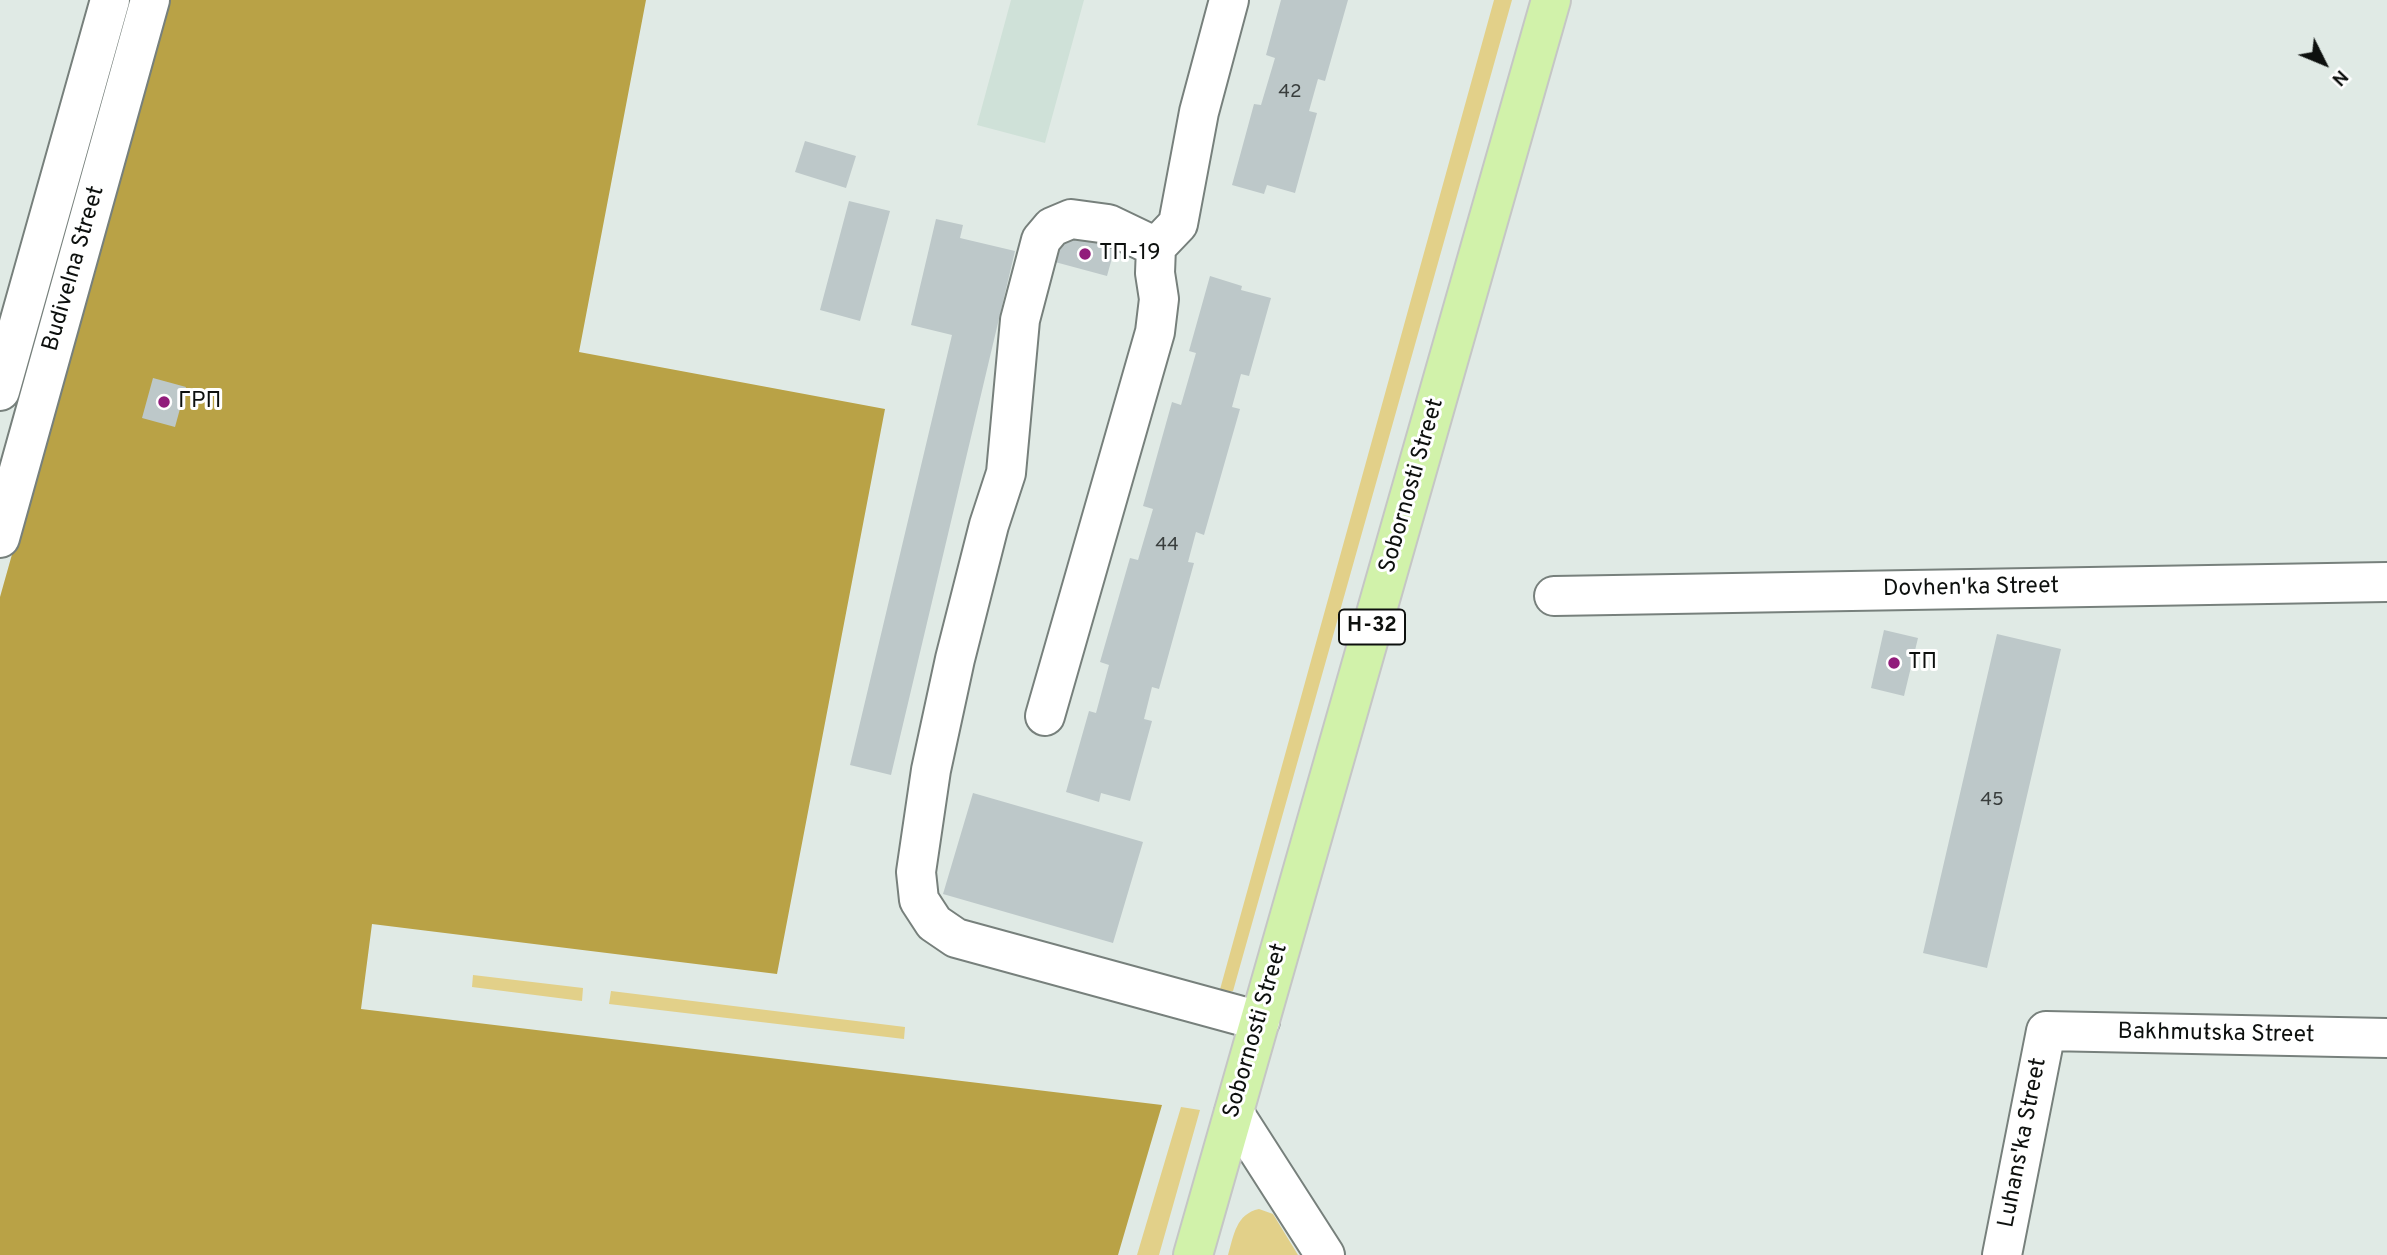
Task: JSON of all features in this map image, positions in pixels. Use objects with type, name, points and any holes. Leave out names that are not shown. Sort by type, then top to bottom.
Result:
[{"type":"main road","name":"Sobornosti Street","points":[[1194,1255],[1551,0]]},
{"type":"street","name":"Budivelna Street","points":[[0,391],[110,0]]},
{"type":"street","name":"Budivelna Street","points":[[0,538],[150,0]]},
{"type":"street","points":[[1045,716],[1155,332],[1159,299],[1155,273],[1156,247],[1178,224],[1199,112],[1229,0]]},
{"type":"street","points":[[1156,247],[1108,224],[1071,219],[1052,227],[1041,240],[1020,320],[1006,473],[986,538],[931,770],[916,872],[919,900],[934,923],[956,937],[1260,1021]]},
{"type":"street","name":"Dovhen'ka Street","points":[[1554,596],[2387,582]]},
{"type":"street","name":"Bakhmut·ska Street","points":[[2046,1031],[2387,1038]]},
{"type":"street","name":"Luhans'ka Street","points":[[2003,1255],[2046,1031]]},
{"type":"street","points":[[1234,1113],[1325,1255]]},
{"type":"shaded area","points":[[168,0],[646,0],[579,352],[885,409],[777,974],[372,924],[361,1009],[1162,1105],[1118,1255],[0,1255],[0,597]]},
{"type":"shaded area","points":[[1011,0],[1084,0],[1045,143],[977,125]]},
{"type":"shaded area","points":[[1494,0],[1512,0],[1233,991],[1219,993]]},
{"type":"shaded area","points":[[473,975],[583,988],[582,1001],[472,987]]},
{"type":"shaded area","points":[[611,991],[905,1027],[904,1039],[609,1004]]},
{"type":"shaded area","points":[[1181,1107],[1200,1110],[1159,1255],[1137,1255]]},
{"type":"shaded area","points":[[1259,1209],[1273,1214],[1298,1255],[1228,1255],[1241,1220],[1245,1215]]},
{"type":"building","points":[[1281,0],[1348,0],[1325,81],[1318,79],[1309,111],[1317,113],[1295,193],[1267,185],[1264,194],[1232,185],[1254,104],[1261,105],[1275,58],[1266,55]]},
{"type":"building","points":[[805,141],[856,156],[846,188],[795,172]]},
{"type":"building","points":[[849,201],[890,211],[860,321],[820,310]]},
{"type":"building","points":[[936,219],[963,225],[960,238],[1015,251],[891,775],[850,765],[952,335],[911,325]]},
{"type":"building","name":"ТП-19","points":[[1064,233],[1115,247],[1107,276],[1055,262]]},
{"type":"building","points":[[1210,276],[1242,286],[1241,290],[1271,298],[1249,376],[1241,374],[1232,407],[1240,409],[1204,535],[1196,532],[1188,562],[1194,563],[1159,689],[1152,687],[1144,719],[1152,721],[1130,801],[1101,793],[1099,802],[1066,792],[1089,711],[1096,713],[1109,665],[1100,662],[1130,558],[1138,560],[1153,509],[1143,506],[1172,402],[1181,405],[1196,353],[1189,351]]},
{"type":"building","name":"ГРП","points":[[153,378],[186,387],[175,427],[142,418]]},
{"type":"building","name":"ТП","points":[[1884,630],[1918,638],[1904,696],[1871,688]]},
{"type":"building","points":[[1997,634],[2061,649],[1987,968],[1923,953]]},
{"type":"building","points":[[973,793],[1143,842],[1113,943],[943,894]]},
{"type":"place","name":"ТП-19","points":[[1085,254]]},
{"type":"place","name":"ГРП","points":[[164,402]]},
{"type":"place","name":"ТП","points":[[1894,663]]}]
